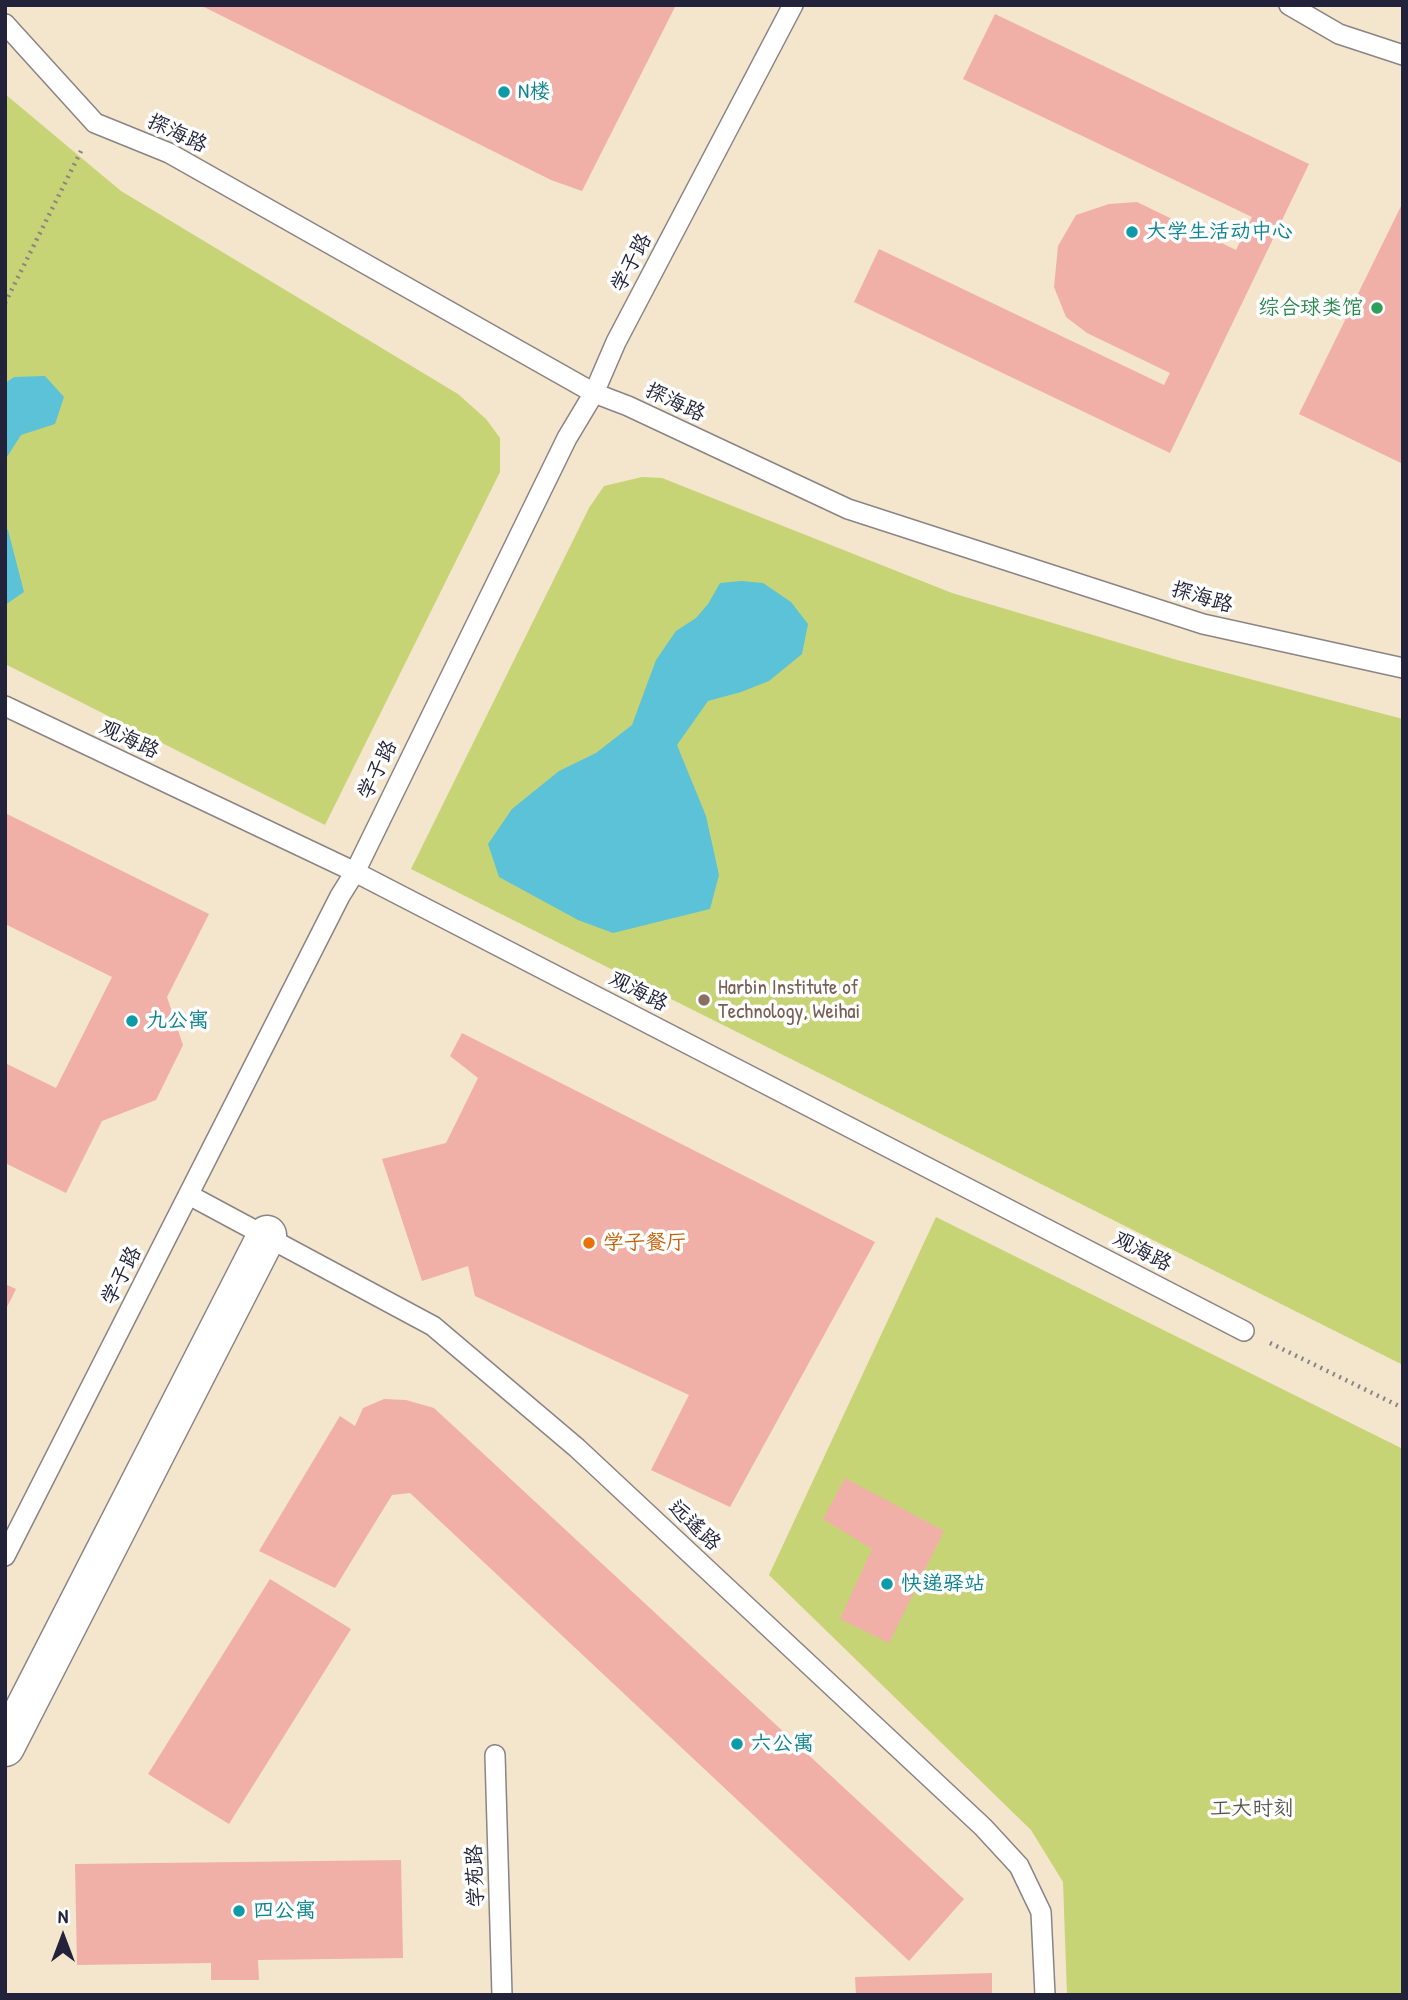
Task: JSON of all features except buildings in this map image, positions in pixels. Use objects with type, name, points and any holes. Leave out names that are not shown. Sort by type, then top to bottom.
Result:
[{"type":"street","points":[[5,1747],[267,1235]]},
{"type":"lane","name":"学子路","points":[[5,1556],[340,896],[355,872],[567,438],[594,393],[616,342],[793,5]]},
{"type":"lane","points":[[1289,5],[1339,34],[1403,55]]},
{"type":"lane","name":"探海路","points":[[5,23],[95,123],[169,153],[594,393],[628,406],[848,509],[1203,624],[1403,668]]},
{"type":"lane","name":"观海路","points":[[5,706],[355,872],[1244,1331]]},
{"type":"lane","name":"远遥路","points":[[189,1195],[433,1326],[577,1448],[983,1828],[1019,1866],[1041,1912],[1045,1995]]},
{"type":"lane","name":"学苑路","points":[[495,1755],[502,1995]]},
{"type":"path","points":[[5,303],[95,123]]},
{"type":"path","points":[[1244,1331],[1403,1408]]},
{"type":"green space","points":[[5,94],[121,191],[458,394],[486,419],[500,438],[500,472],[325,825],[5,664]]},
{"type":"green space","points":[[642,477],[662,478],[952,593],[1177,660],[1403,719],[1403,1365],[411,869],[589,508],[604,486]]},
{"type":"green space","name":"工大时刻","points":[[936,1217],[1403,1449],[1403,1995],[1067,1995],[1063,1882],[1031,1830],[769,1575]]},
{"type":"water","points":[[45,376],[64,397],[55,424],[21,435],[5,460],[5,383],[14,377]]},
{"type":"water","points":[[5,528],[8,530],[24,592],[5,605]]},
{"type":"water","points":[[720,583],[763,583],[791,602],[808,624],[802,654],[769,681],[708,701],[677,745],[706,816],[719,875],[710,909],[613,933],[578,920],[499,877],[488,844],[512,809],[559,771],[596,753],[632,725],[656,660],[676,631],[696,618]]},
{"type":"place","name":"N楼","points":[[504,92]]},
{"type":"place","name":"大学生活动中心","points":[[1132,232]]},
{"type":"place","name":"综合球类馆","points":[[1377,308]]},
{"type":"place","name":"Harbin Institute of Technology, Weihai","points":[[704,1000]]},
{"type":"place","name":"九公寓","points":[[132,1021]]},
{"type":"place","name":"学子餐厅","points":[[589,1243]]},
{"type":"place","name":"快递驿站","points":[[887,1584]]},
{"type":"place","name":"六公寓","points":[[737,1744]]},
{"type":"place","name":"四公寓","points":[[239,1911]]}]
